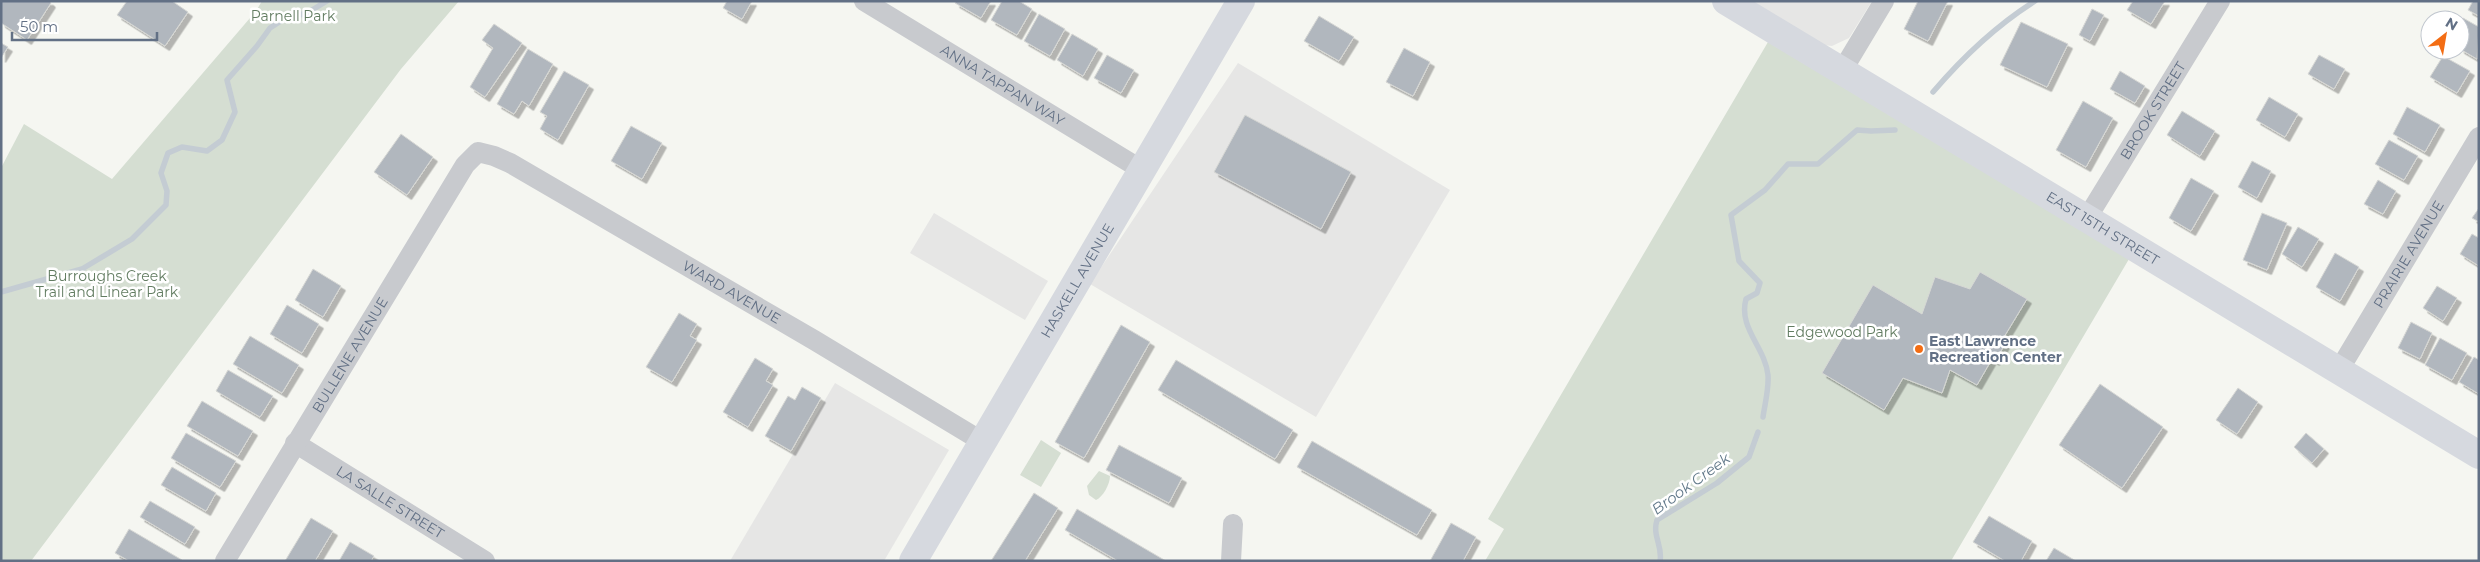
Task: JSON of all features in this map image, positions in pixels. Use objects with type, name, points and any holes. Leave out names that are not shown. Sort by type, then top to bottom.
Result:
[{"type":"main road","name":"HASKELL AVENUE","points":[[913,561],[1241,1]]},
{"type":"main road","name":"EAST 15TH STREET","points":[[1726,1],[2479,455]]},
{"type":"street","name":"ANNA TAPPAN WAY","points":[[864,1],[1142,170]]},
{"type":"street","points":[[1842,71],[1884,1]]},
{"type":"street","name":"BROOK STREET","points":[[2087,218],[2220,1]]},
{"type":"street","name":"PRAIRIE AVENUE","points":[[2338,370],[2479,137]]},
{"type":"street","name":"WARD AVENUE","points":[[478,152],[494,156],[518,168],[814,340],[983,442]]},
{"type":"street","name":"BULLENE AVENUE","points":[[225,561],[465,165],[478,152]]},
{"type":"street","name":"LA SALLE STREET","points":[[295,443],[485,561]]},
{"type":"street","points":[[1231,561],[1233,524]]},
{"type":"shaded area","points":[[1751,1],[1872,1],[1849,38],[1832,46],[1823,45]]},
{"type":"shaded area","points":[[1238,63],[1450,190],[1316,417],[1090,284]]},
{"type":"shaded area","points":[[934,213],[1048,281],[1025,320],[910,253]]},
{"type":"shaded area","points":[[835,383],[949,450],[884,561],[730,561]]},
{"type":"green space","name":"Burroughs Creek Trail and Linear Park","points":[[262,1],[459,1],[401,69],[31,561],[1,561],[1,168],[24,124],[112,179],[256,11]]},
{"type":"green space","name":"Edgewood Park","points":[[1768,42],[2129,259],[1951,561],[1485,561],[1504,529],[1488,519]]},
{"type":"green space","points":[[1041,440],[1061,453],[1041,487],[1020,475]]},
{"type":"green space","points":[[1099,471],[1110,476],[1110,479],[1104,493],[1096,500],[1089,495],[1087,486]]},
{"type":"building","points":[[1,1],[49,1],[51,3],[27,40],[1,23]]},
{"type":"building","points":[[127,1],[172,1],[188,12],[165,46],[117,15]]},
{"type":"building","points":[[727,1],[752,1],[742,19],[723,8]]},
{"type":"building","points":[[956,1],[991,1],[981,18],[955,3]]},
{"type":"building","points":[[1002,1],[1019,1],[1032,9],[1017,35],[991,20]]},
{"type":"building","points":[[1918,1],[1948,1],[1928,41],[1904,29]]},
{"type":"building","points":[[2133,1],[2165,1],[2151,24],[2127,10]]},
{"type":"building","points":[[2473,1],[2479,1],[2479,16],[2468,10]]},
{"type":"building","points":[[2092,9],[2104,15],[2090,41],[2079,35]]},
{"type":"building","points":[[1039,14],[1065,29],[1050,56],[1024,41]]},
{"type":"building","points":[[1319,16],[1354,37],[1339,61],[1304,41]]},
{"type":"building","points":[[2021,22],[2068,44],[2047,87],[2000,65]]},
{"type":"building","points":[[2470,22],[2479,27],[2477,59],[2470,55]]},
{"type":"building","points":[[494,24],[522,43],[485,97],[470,87],[493,48],[482,40]]},
{"type":"building","points":[[1072,34],[1098,49],[1083,76],[1057,60]]},
{"type":"building","points":[[1,43],[8,47],[1,58]]},
{"type":"building","points":[[1404,48],[1430,62],[1413,96],[1386,82]]},
{"type":"building","points":[[528,49],[553,64],[529,106],[522,101],[514,114],[497,104]]},
{"type":"building","points":[[1107,55],[1134,70],[1121,93],[1094,78]]},
{"type":"building","points":[[2319,55],[2345,69],[2334,89],[2308,74]]},
{"type":"building","points":[[2441,60],[2450,60],[2470,71],[2457,93],[2430,77]]},
{"type":"building","points":[[564,71],[589,85],[558,140],[540,129],[547,116],[540,112]]},
{"type":"building","points":[[2120,71],[2145,86],[2135,103],[2110,89]]},
{"type":"building","points":[[2269,97],[2298,114],[2285,137],[2256,120]]},
{"type":"building","points":[[2083,101],[2113,118],[2086,167],[2056,150]]},
{"type":"building","points":[[2407,107],[2440,125],[2425,152],[2393,134]]},
{"type":"building","points":[[2182,111],[2215,131],[2200,156],[2167,135]]},
{"type":"building","points":[[1245,115],[1351,172],[1321,229],[1214,172]]},
{"type":"building","points":[[631,126],[662,143],[642,179],[611,161]]},
{"type":"building","points":[[401,134],[433,157],[407,195],[374,172]]},
{"type":"building","points":[[2389,140],[2418,156],[2404,180],[2375,164]]},
{"type":"building","points":[[2252,161],[2271,171],[2257,198],[2238,187]]},
{"type":"building","points":[[2191,178],[2214,191],[2191,231],[2169,218]]},
{"type":"building","points":[[2378,180],[2396,191],[2383,214],[2364,204]]},
{"type":"building","points":[[2479,208],[2479,222],[2472,218]]},
{"type":"building","points":[[2262,213],[2287,223],[2267,270],[2243,260]]},
{"type":"building","points":[[2298,227],[2319,239],[2302,267],[2282,254]]},
{"type":"building","points":[[2472,234],[2479,238],[2479,266],[2460,254]]},
{"type":"building","points":[[2335,253],[2359,267],[2340,301],[2316,287]]},
{"type":"building","points":[[313,269],[341,286],[323,317],[295,300]]},
{"type":"building","name":"East Lawrence Recreation Center","points":[[1980,272],[2027,299],[2004,337],[2008,339],[1995,361],[1992,359],[1977,385],[1950,370],[1942,393],[1903,378],[1884,410],[1822,373],[1873,285],[1922,314],[1935,277],[1970,289]]},
{"type":"building","points":[[2437,286],[2457,298],[2443,321],[2423,308]]},
{"type":"building","points":[[287,305],[319,324],[302,353],[270,334]]},
{"type":"building","points":[[679,313],[697,324],[690,336],[697,340],[672,382],[646,367]]},
{"type":"building","points":[[2411,322],[2432,333],[2420,359],[2398,348]]},
{"type":"building","points":[[1121,325],[1150,342],[1084,458],[1055,442]]},
{"type":"building","points":[[250,336],[299,365],[282,393],[233,364]]},
{"type":"building","points":[[2440,338],[2467,353],[2452,380],[2425,365]]},
{"type":"building","points":[[2474,357],[2479,360],[2479,394],[2459,382]]},
{"type":"building","points":[[755,358],[773,369],[766,381],[773,385],[748,427],[723,412]]},
{"type":"building","points":[[1176,360],[1293,430],[1275,459],[1158,390]]},
{"type":"building","points":[[228,370],[273,396],[260,417],[216,391]]},
{"type":"building","points":[[2100,384],[2163,427],[2122,488],[2059,445]]},
{"type":"building","points":[[802,387],[821,398],[791,451],[765,436],[788,396],[795,400]]},
{"type":"building","points":[[2238,388],[2258,402],[2237,434],[2216,420]]},
{"type":"building","points":[[202,401],[253,431],[238,456],[187,426]]},
{"type":"building","points":[[186,433],[236,461],[220,487],[171,458]]},
{"type":"building","points":[[2306,433],[2324,449],[2312,463],[2294,447]]},
{"type":"building","points":[[1312,441],[1432,510],[1417,535],[1297,467]]},
{"type":"building","points":[[1119,445],[1182,478],[1169,503],[1106,470]]},
{"type":"building","points":[[172,467],[216,493],[206,511],[161,485]]},
{"type":"building","points":[[1034,493],[1058,508],[1025,561],[991,561]]},
{"type":"building","points":[[150,501],[195,527],[185,544],[140,517]]},
{"type":"building","points":[[1077,509],[1166,561],[1118,561],[1065,530]]},
{"type":"building","points":[[1989,516],[2032,541],[2021,561],[2005,561],[1973,542]]},
{"type":"building","points":[[311,518],[333,531],[315,561],[285,561]]},
{"type":"building","points":[[1451,523],[1476,537],[1463,561],[1430,561]]},
{"type":"building","points":[[129,529],[182,560],[129,561],[115,553]]},
{"type":"building","points":[[350,542],[374,556],[371,561],[339,561]]},
{"type":"building","points":[[2054,548],[2076,561],[2046,561]]},
{"type":"waterway","points":[[1,292],[82,269],[132,239],[166,205],[167,191],[161,173],[168,153],[182,147],[207,151],[222,140],[235,112],[227,80],[270,28],[284,19],[307,13],[327,1]]},
{"type":"waterway","name":"Brook Creek","points":[[1933,92],[1981,43],[2035,1]]},
{"type":"waterway","name":"Brook Creek","points":[[1763,417],[1768,375],[1762,355],[1749,328],[1745,309],[1746,299],[1757,293],[1760,283],[1739,261],[1731,215],[1765,190],[1788,164],[1818,164],[1857,130],[1895,130]]},
{"type":"waterway","name":"Brook Creek","points":[[1660,561],[1661,556],[1656,531],[1657,520],[1717,483],[1749,457],[1758,432]]},
{"type":"place","name":"East Lawrence Recreation Center","points":[[1919,349]]},
{"type":"park label","name":"Parnell Park","points":[[293,16]]}]
